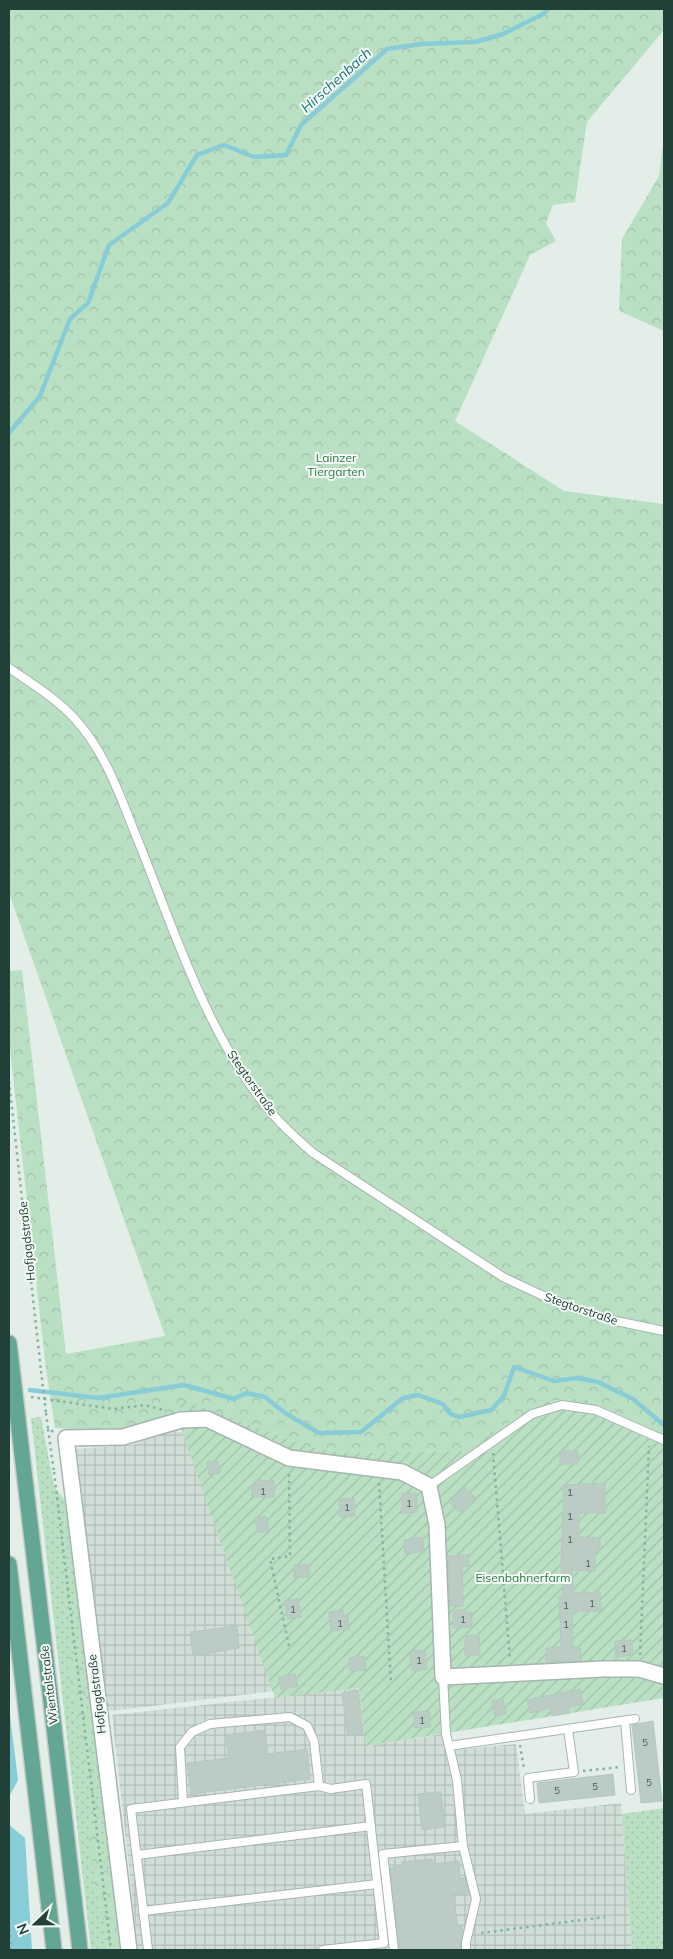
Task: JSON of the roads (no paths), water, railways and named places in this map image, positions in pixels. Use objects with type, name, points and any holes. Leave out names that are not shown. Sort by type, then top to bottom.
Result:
[{"type":"main road","name":"Wientalstraße","points":[[9,1343],[80,1950]]},
{"type":"main road","name":"Wientalstraße","points":[[9,1564],[54,1950]]},
{"type":"street","name":"Hofjagdstraße","points":[[129,1950],[66,1438],[123,1437],[181,1420],[207,1419],[289,1458],[402,1472],[429,1486]]},
{"type":"street","points":[[429,1486],[437,1525],[442,1677],[603,1669],[639,1669],[664,1676]]},
{"type":"lane","name":"Stegtorstraße","points":[[9,668],[55,700],[75,719],[106,762],[203,1001],[226,1047],[246,1078],[265,1105],[290,1133],[313,1153],[503,1277],[577,1309],[616,1321],[664,1331]]},
{"type":"lane","points":[[429,1486],[532,1414],[562,1406],[596,1410],[664,1440]]},
{"type":"lane","points":[[442,1677],[446,1734],[457,1780],[463,1846],[476,1899],[466,1942],[466,1950]]},
{"type":"lane","points":[[183,1802],[180,1747],[192,1732],[210,1724],[290,1717],[307,1726],[314,1741],[319,1786]]},
{"type":"lane","points":[[449,1746],[635,1719]]},
{"type":"lane","points":[[625,1721],[631,1790]]},
{"type":"lane","points":[[530,1799],[528,1778],[574,1772],[568,1729]]},
{"type":"lane","points":[[148,1950],[132,1808],[319,1786],[331,1789],[366,1784],[384,1943],[323,1950]]},
{"type":"lane","points":[[137,1855],[371,1826]]},
{"type":"lane","points":[[394,1950],[383,1854],[463,1846]]},
{"type":"lane","points":[[143,1911],[377,1884]]},
{"type":"water","points":[[9,1707],[18,1780],[9,1797]]},
{"type":"water","points":[[9,1825],[25,1838],[32,1950],[9,1950]]},
{"type":"waterway","name":"Hirschenbach","points":[[9,433],[40,396],[70,319],[88,303],[109,245],[168,203],[197,155],[224,145],[254,157],[286,155],[301,125],[387,49],[421,44],[475,42],[503,34],[543,14],[548,9]]},
{"type":"waterway","points":[[30,1390],[98,1398],[184,1385],[234,1399],[246,1393],[265,1397],[285,1413],[319,1433],[361,1432],[403,1398],[418,1395],[443,1404],[451,1414],[459,1417],[491,1410],[504,1396],[514,1367],[554,1381],[577,1378],[598,1382],[633,1399],[664,1425]]},
{"type":"park label","name":"Lainzer Tiergarten","points":[[336,465]]},
{"type":"park label","name":"Eisenbahnerfarm","points":[[523,1578]]}]
